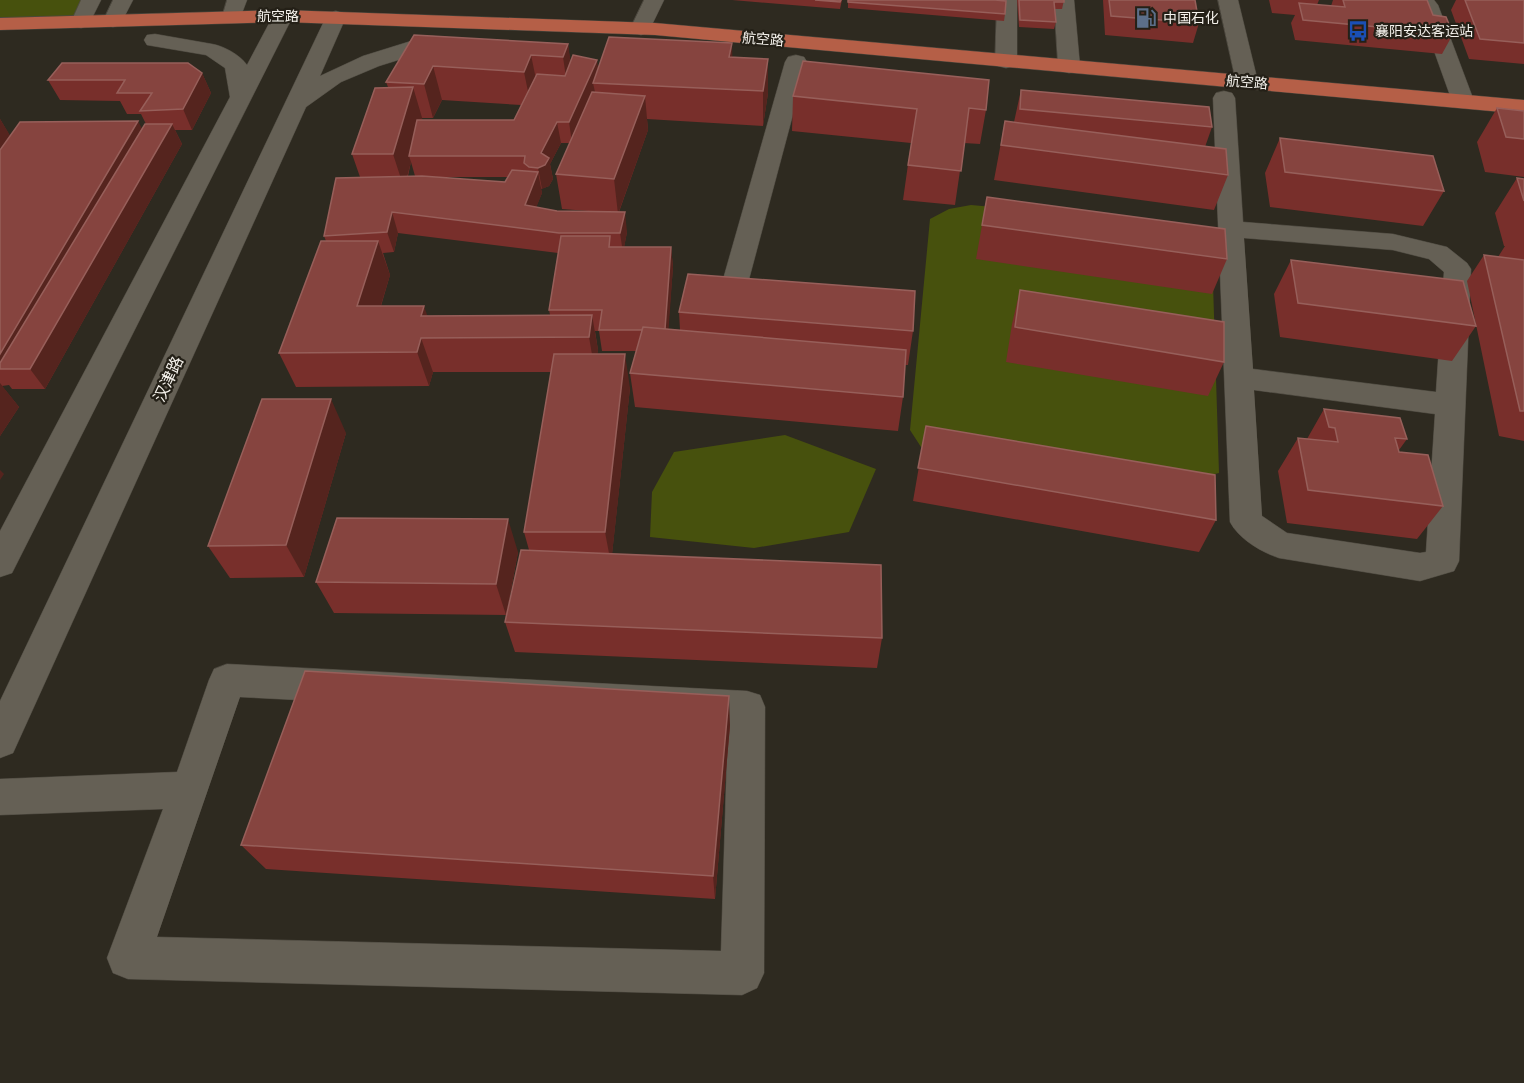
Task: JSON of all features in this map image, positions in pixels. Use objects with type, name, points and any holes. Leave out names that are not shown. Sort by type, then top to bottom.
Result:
[{"type":"main road","name":"航空路","points":[[0,24],[113,21],[235,8],[278,26]]},
{"type":"main road","name":"航空路","points":[[24,44],[155,40],[278,26],[1006,61],[1069,66],[1425,119],[1524,126]]},
{"type":"main road","name":"航空路","points":[[331,27],[432,42],[527,45]]},
{"type":"main road","name":"航空路","points":[[762,60],[1524,106]]},
{"type":"street","points":[[81,22],[91,0]]},
{"type":"street","points":[[113,21],[123,0]]},
{"type":"street","points":[[641,43],[654,0]]},
{"type":"street","points":[[1006,0],[1006,61]]},
{"type":"street","points":[[1064,0],[1069,66]]},
{"type":"street","points":[[1228,0],[1236,90],[1231,229],[1246,522],[1279,545],[1420,567],[1442,561],[1458,269],[1438,253],[1393,242],[1231,229]]},
{"type":"street","points":[[1417,0],[1428,5],[1463,101]]},
{"type":"street","points":[[0,563],[278,26]]},
{"type":"street","name":"汉津路","points":[[0,741],[331,27]]},
{"type":"street","points":[[155,40],[212,50],[236,65],[241,98]]},
{"type":"street","points":[[294,104],[333,77],[371,61],[432,42]]},
{"type":"street","points":[[735,283],[796,62]]},
{"type":"street","points":[[1239,378],[1451,405]]},
{"type":"street","points":[[227,680],[747,707],[742,973],[128,958],[190,790],[227,680]]},
{"type":"street","points":[[0,797],[190,790]]},
{"type":"green space","points":[[0,0],[91,0],[81,22],[0,25]]},
{"type":"green space","points":[[971,205],[1155,222],[1212,252],[1219,473],[1189,480],[937,455],[921,447],[910,430],[930,219],[949,209]]},
{"type":"green space","points":[[785,435],[876,469],[849,532],[754,548],[650,537],[652,492],[674,452]]},
{"type":"building","points":[[815,0],[841,0],[840,2]]},
{"type":"building","points":[[848,0],[1006,1],[1005,14],[848,2]]},
{"type":"building","points":[[1019,0],[1064,0],[1064,2],[1054,2],[1056,22],[1020,20]]},
{"type":"building","points":[[1109,0],[1195,0],[1199,23],[1111,16]]},
{"type":"building","points":[[1343,0],[1427,0],[1433,15],[1446,17],[1453,34],[1303,20],[1299,3],[1345,7]]},
{"type":"building","points":[[1465,0],[1524,0],[1524,43],[1480,39]]},
{"type":"building","points":[[414,35],[568,44],[563,57],[531,55],[524,72],[433,66],[424,84],[386,82]]},
{"type":"building","points":[[609,37],[732,43],[729,57],[768,59],[763,91],[593,83]]},
{"type":"building","points":[[573,55],[597,60],[569,122],[557,122],[541,153],[549,158],[545,165],[538,168],[529,167],[524,163],[525,156],[409,156],[417,120],[514,120],[537,74],[565,76]]},
{"type":"building","points":[[803,61],[989,80],[986,110],[969,108],[961,171],[908,165],[917,109],[793,96]]},
{"type":"building","points":[[62,63],[188,63],[202,73],[183,109],[140,111],[152,93],[117,93],[125,80],[48,80]]},
{"type":"building","points":[[413,87],[393,154],[352,154],[375,88]]},
{"type":"building","points":[[1021,90],[1209,107],[1212,127],[1020,109]]},
{"type":"building","points":[[592,92],[645,96],[614,179],[556,174]]},
{"type":"building","points":[[1497,108],[1524,111],[1524,139],[1506,137]]},
{"type":"building","points":[[138,121],[0,354],[0,150],[20,122]]},
{"type":"building","points":[[1005,121],[1226,149],[1228,175],[1001,145]]},
{"type":"building","points":[[145,124],[172,124],[30,369],[0,369],[0,363]]},
{"type":"building","points":[[1280,138],[1433,156],[1444,191],[1285,172]]},
{"type":"building","points":[[512,170],[538,172],[525,205],[557,211],[625,212],[620,233],[559,233],[392,212],[387,232],[324,236],[336,178],[422,176],[505,182]]},
{"type":"building","points":[[1517,178],[1524,179],[1524,201]]},
{"type":"building","points":[[987,197],[1225,229],[1227,259],[982,225]]},
{"type":"building","points":[[561,236],[610,236],[609,247],[671,247],[665,329],[643,327],[642,330],[599,330],[602,310],[549,310]]},
{"type":"building","points":[[321,241],[378,241],[357,306],[424,306],[421,316],[592,315],[589,337],[421,338],[417,352],[279,353]]},
{"type":"building","points":[[1484,255],[1524,260],[1524,411],[1520,411]]},
{"type":"building","points":[[1291,260],[1463,281],[1476,326],[1298,303]]},
{"type":"building","points":[[688,274],[915,291],[913,331],[679,312]]},
{"type":"building","points":[[1020,290],[1224,322],[1224,362],[1015,327]]},
{"type":"building","points":[[643,327],[906,350],[903,397],[630,373]]},
{"type":"building","points":[[554,354],[625,354],[605,532],[524,532]]},
{"type":"building","points":[[262,399],[331,399],[286,545],[208,546]]},
{"type":"building","points":[[1324,409],[1400,418],[1407,439],[1395,438],[1399,452],[1428,455],[1443,506],[1308,490],[1298,438],[1338,442],[1335,428],[1329,427]]},
{"type":"building","points":[[926,426],[1215,475],[1216,520],[918,468]]},
{"type":"building","points":[[337,518],[508,519],[496,584],[316,582]]},
{"type":"building","points":[[521,550],[881,565],[882,638],[505,622]]},
{"type":"building","points":[[305,671],[729,696],[713,876],[241,845]]},
{"type":"place","name":"中国石化","points":[[1146,18]]},
{"type":"place","name":"襄阳安达客运站","points":[[1358,31]]}]
